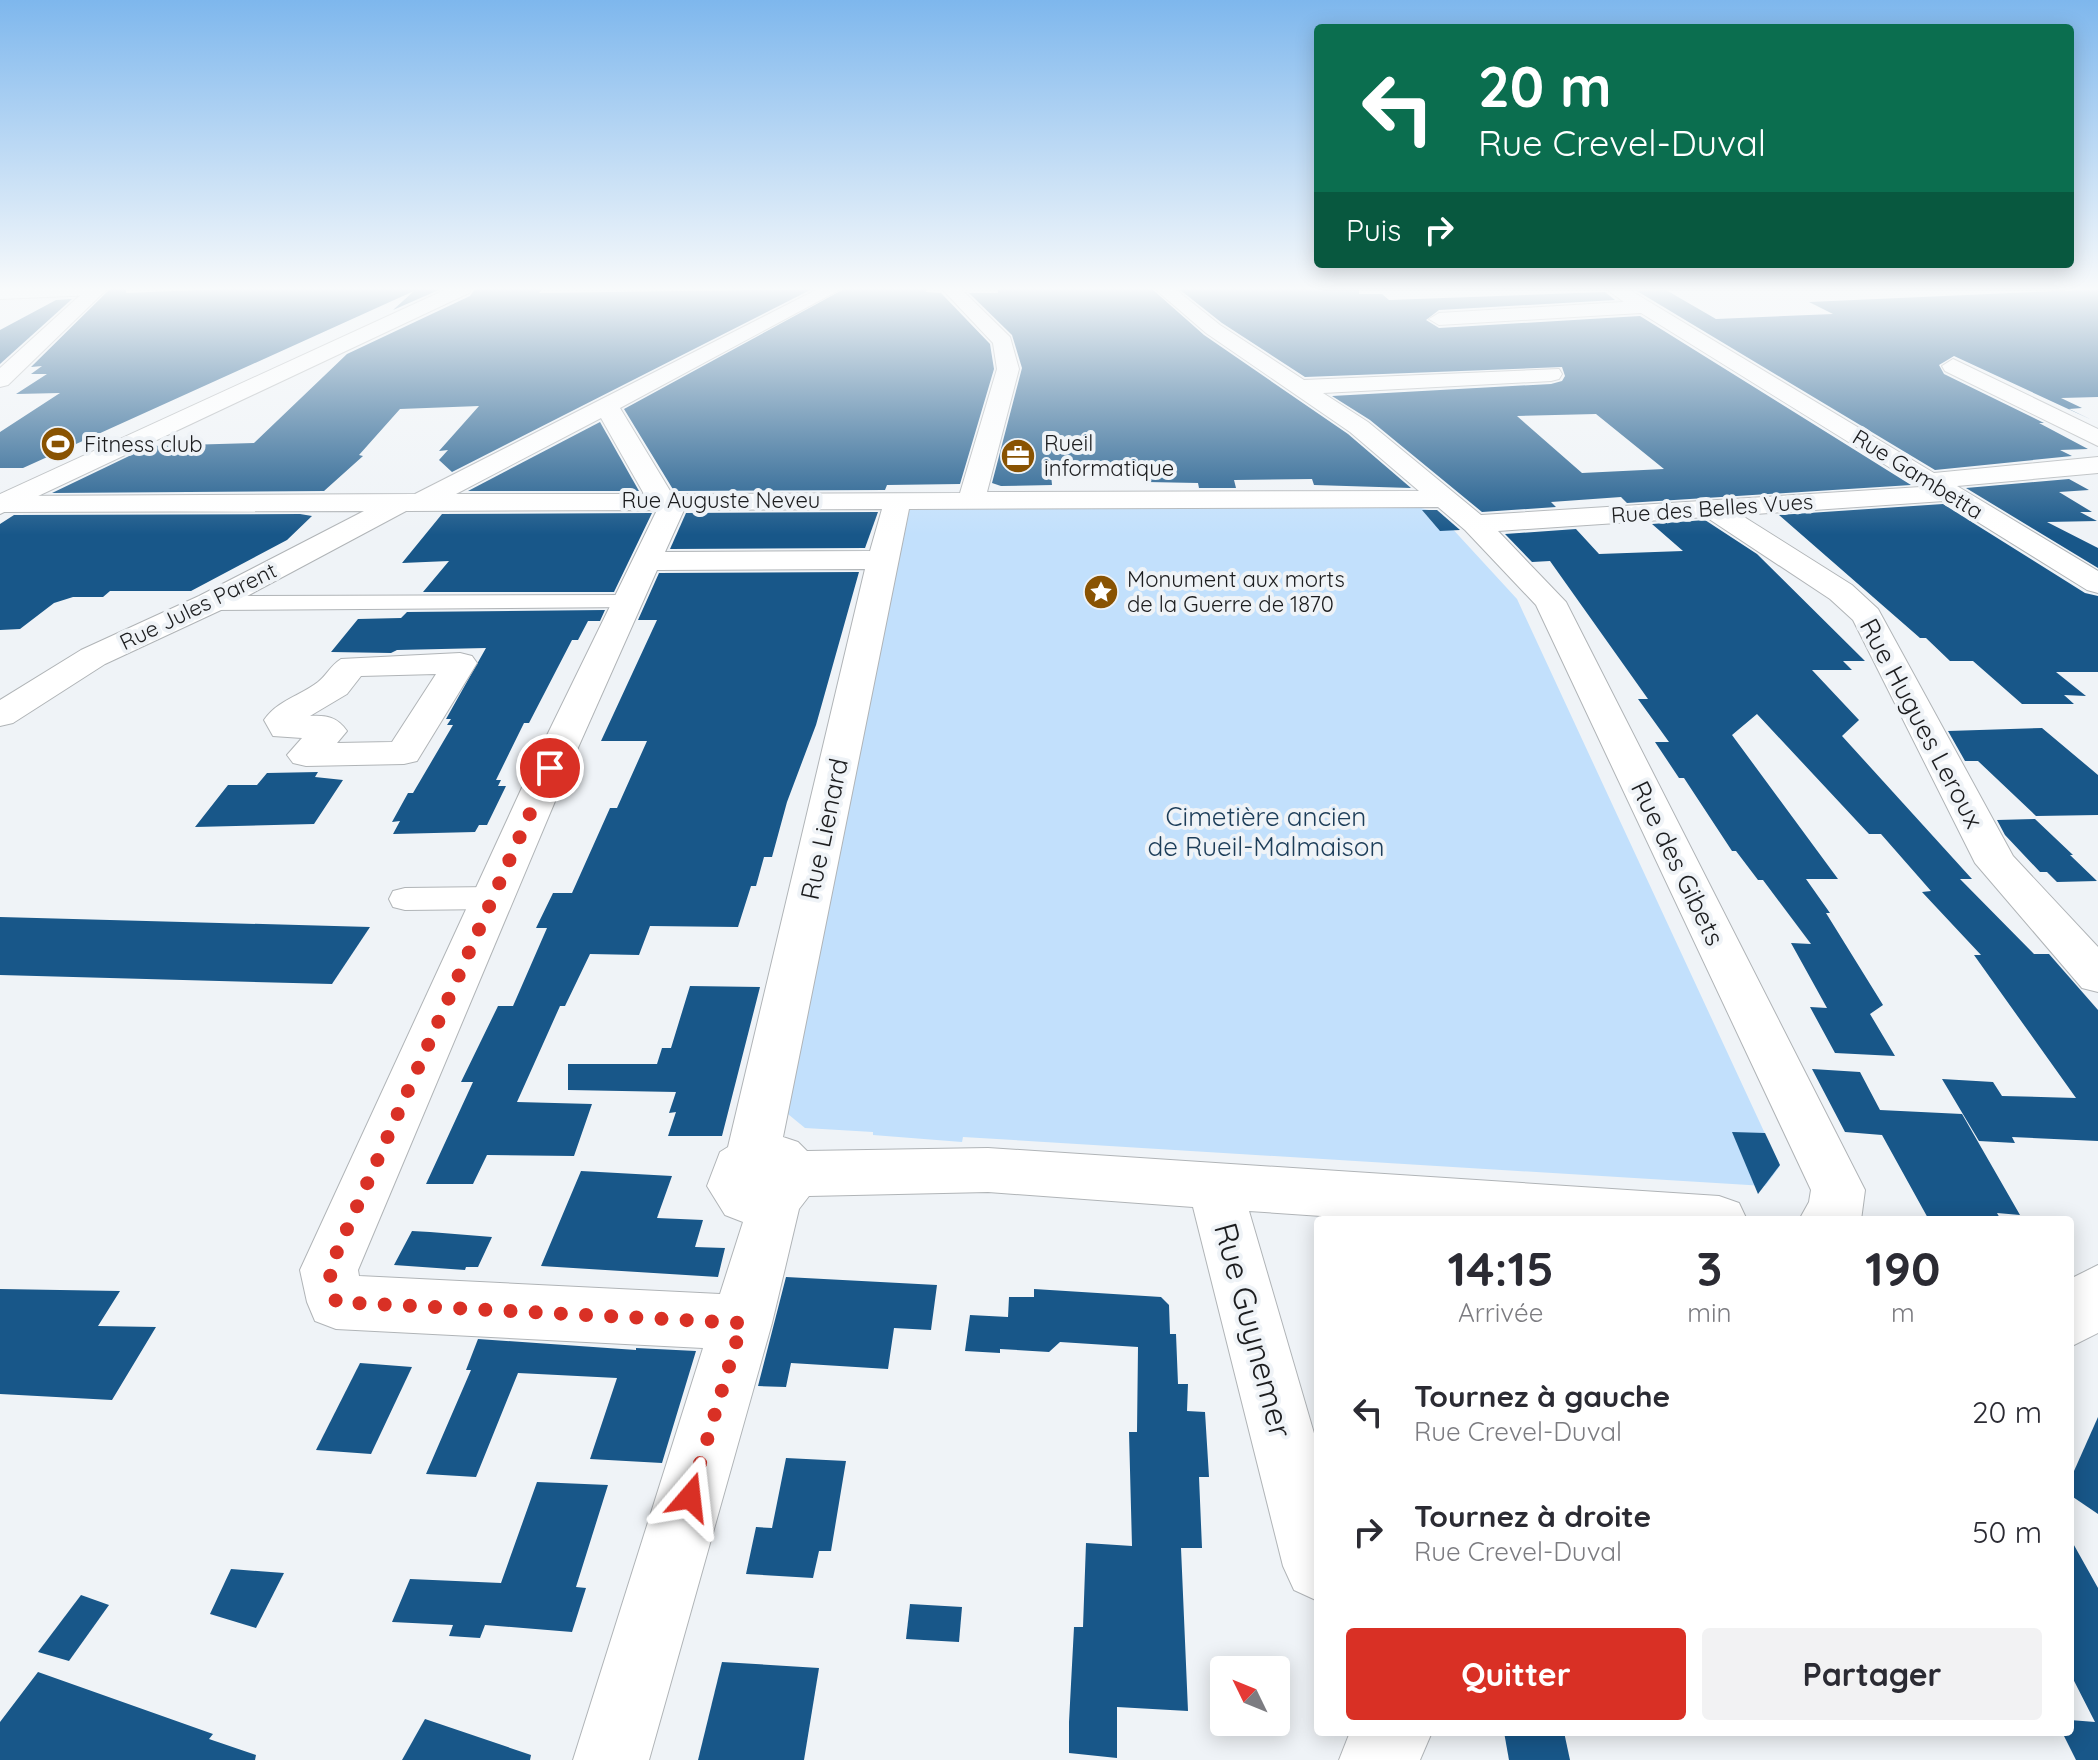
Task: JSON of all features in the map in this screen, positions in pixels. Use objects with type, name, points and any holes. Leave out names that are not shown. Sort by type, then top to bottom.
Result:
[{"type":"main road","points":[[1,502],[269,371]]},
{"type":"main road","points":[[1,502],[284,371]]},
{"type":"main road","points":[[1379,1760],[1390,1736]]},
{"type":"street","name":"Rue Jules Parent","points":[[0,715],[93,657],[210,603],[672,371]]},
{"type":"street","points":[[972,499],[1007,371]]},
{"type":"street","points":[[1277,371],[1359,427],[1475,524]]},
{"type":"street","name":"Rue Gambetta","points":[[1751,371],[2098,584]]},
{"type":"street","points":[[1963,371],[2098,439]]},
{"type":"street","points":[[1301,387],[1551,374]]},
{"type":"street","points":[[596,410],[612,413],[656,492],[671,509],[493,898],[329,1270],[336,1302],[742,1323]]},
{"type":"street","name":"Rue des Belles Vues","points":[[1475,524],[1711,508],[1940,487],[2098,465]]},
{"type":"street","name":"Rue Lienard","points":[[611,1760],[772,1217],[772,1177],[882,560],[898,499]]},
{"type":"street","name":"Rue Auguste Neveu","points":[[1,502],[1442,499]]},
{"type":"street","name":"Rue Hugues Leroux","points":[[1711,508],[1841,592],[1867,616],[1996,863],[2098,976]]},
{"type":"street","name":"Rue des Gibets","points":[[1475,524],[1550,602],[1838,1190],[1835,1216]]},
{"type":"street","points":[[210,603],[638,582],[882,560]]},
{"type":"street","points":[[460,663],[404,753],[306,755],[329,731],[323,726],[286,728],[282,720],[335,687],[342,673],[365,664],[460,663]]},
{"type":"street","points":[[405,899],[493,898]]},
{"type":"street","points":[[772,1177],[988,1170],[1660,1216]]},
{"type":"street","name":"Rue Guynemer","points":[[1215,1186],[1314,1551]]},
{"type":"green space","name":"Cimetière ancien de Rueil-Malmaison","points":[[1421,508],[1437,512],[1517,599],[1780,1166],[1765,1186],[963,1137],[962,1142],[805,1128],[783,1110],[907,509]]},
{"type":"building","points":[[35,371],[237,371],[23,468],[0,468],[0,432],[60,393],[16,394],[47,374],[31,374]]},
{"type":"building","points":[[329,371],[650,371],[452,472],[439,460],[448,450],[439,451],[479,406],[400,409],[359,455],[363,456],[324,491],[52,493],[150,446],[254,443]]},
{"type":"building","points":[[693,371],[993,371],[960,484],[887,485],[885,490],[674,491],[624,409]]},
{"type":"building","points":[[1021,371],[1257,371],[1348,434],[1411,488],[1314,485],[1312,479],[1234,480],[1236,488],[1199,488],[1198,483],[1147,482],[1144,467],[1124,467],[1123,463],[1050,463],[1052,485],[1001,486],[992,483]]},
{"type":"building","points":[[1296,371],[1456,371],[1305,377]]},
{"type":"building","points":[[1563,371],[1728,371],[1911,485],[1627,503],[1621,497],[1551,502],[1556,507],[1482,512],[1370,420],[1332,396],[1551,384],[1562,381]],"holes":[[[1596,414],[1664,469],[1582,473],[1517,416]]]},
{"type":"building","points":[[1770,371],[1942,371],[2088,449],[2060,450],[2072,456],[1935,470]]},
{"type":"building","points":[[1987,371],[2098,371],[2098,397],[2061,398],[2082,408],[2069,409],[2092,420]]},
{"type":"building","points":[[600,422],[639,491],[468,491]]},
{"type":"building","points":[[2069,479],[2089,490],[2059,492],[2092,512],[2080,512],[2097,521],[2047,522],[2098,548],[2098,568],[1966,488]]},
{"type":"building","points":[[1943,504],[2085,593],[2098,596],[2098,672],[2056,672],[2086,696],[2064,695],[2074,704],[2022,704],[1973,661],[1950,661],[1926,638],[1920,638],[1779,515]]},
{"type":"building","points":[[1422,510],[1437,510],[1460,530],[1440,531]]},
{"type":"building","points":[[878,512],[865,548],[670,549],[686,513]]},
{"type":"building","points":[[652,513],[614,592],[423,592],[449,561],[402,563],[442,514]]},
{"type":"building","points":[[14,515],[312,516],[287,540],[191,591],[110,591],[103,597],[73,597],[54,603],[20,629],[0,630],[0,524]]},
{"type":"building","points":[[1705,520],[1757,554],[1865,661],[1843,661],[1852,670],[1812,670],[1859,720],[1842,736],[1972,879],[1960,879],[2034,954],[2049,954],[2098,1010],[2098,1141],[2012,1137],[2015,1143],[1979,1141],[1942,1079],[1993,1082],[2002,1096],[2076,1098],[1974,955],[1981,955],[1922,892],[1931,891],[1881,834],[1869,834],[1757,714],[1732,735],[1838,879],[1806,879],[1830,913],[1826,913],[1883,1005],[1870,1014],[1895,1056],[1835,1053],[1810,1007],[1827,1008],[1791,943],[1811,944],[1763,880],[1758,880],[1736,851],[1732,851],[1684,778],[1679,778],[1655,742],[1669,742],[1638,699],[1648,699],[1550,561],[1532,562],[1505,534],[1576,529],[1599,554],[1683,551],[1652,524]]},
{"type":"building","points":[[859,572],[816,725],[787,802],[772,857],[764,857],[756,886],[751,886],[738,927],[650,926],[639,955],[590,954],[565,1006],[560,1006],[517,1102],[592,1104],[574,1156],[487,1155],[473,1184],[426,1184],[473,1082],[461,1082],[498,1006],[513,1006],[547,928],[536,928],[553,893],[572,893],[610,808],[617,808],[647,741],[601,741],[657,620],[638,620],[659,573]]},
{"type":"building","points":[[605,610],[600,621],[588,621],[578,640],[572,640],[529,723],[524,723],[496,780],[501,780],[498,786],[506,786],[487,825],[479,825],[475,832],[393,834],[400,821],[392,822],[453,725],[447,725],[451,719],[446,719],[486,648],[397,650],[391,653],[331,652],[358,619],[401,618],[407,612]]},
{"type":"building","points":[[2042,728],[2098,775],[2098,815],[2036,816],[1978,761],[1965,761],[1948,731]]},
{"type":"building","points":[[318,772],[315,777],[343,780],[314,824],[195,827],[228,785],[257,785],[267,773]]},
{"type":"building","points":[[2035,819],[2097,881],[2057,882],[2047,872],[2040,872],[2005,835],[1997,820]]},
{"type":"building","points":[[0,917],[370,927],[332,984],[0,975]]},
{"type":"building","points":[[690,986],[760,987],[722,1136],[668,1136],[676,1112],[669,1113],[676,1092],[568,1090],[568,1064],[657,1064],[662,1048],[671,1048]]},
{"type":"building","points":[[1812,1069],[1860,1072],[1880,1110],[1962,1114],[2020,1215],[1927,1216],[1882,1135],[1845,1132]]},
{"type":"building","points":[[1732,1132],[1765,1133],[1780,1165],[1758,1194]]},
{"type":"building","points":[[581,1171],[672,1176],[657,1218],[703,1220],[695,1247],[725,1248],[718,1277],[541,1266]]},
{"type":"building","points":[[412,1231],[492,1237],[478,1267],[466,1267],[465,1270],[394,1265]]},
{"type":"building","points":[[786,1277],[937,1285],[931,1330],[894,1328],[888,1369],[791,1363],[786,1387],[758,1386]]},
{"type":"building","points":[[0,1289],[120,1291],[98,1326],[156,1327],[112,1400],[0,1394]]},
{"type":"building","points":[[1034,1289],[1161,1297],[1169,1305],[1170,1334],[1176,1334],[1178,1384],[1188,1384],[1187,1411],[1205,1412],[1209,1477],[1199,1477],[1202,1548],[1181,1548],[1188,1711],[1117,1707],[1117,1758],[1069,1753],[1069,1722],[1074,1627],[1083,1627],[1086,1543],[1132,1546],[1129,1432],[1137,1432],[1138,1347],[1060,1342],[1049,1352],[1000,1349],[1000,1353],[965,1351],[970,1315],[1008,1317],[1009,1297],[1034,1297]]},
{"type":"building","points":[[478,1339],[696,1351],[662,1463],[590,1459],[617,1378],[518,1373],[476,1477],[426,1474],[471,1370],[466,1370]]},
{"type":"building","points":[[360,1363],[412,1367],[371,1454],[316,1450]]},
{"type":"building","points":[[2098,1417],[2098,1514],[2074,1498],[2074,1471]]},
{"type":"building","points":[[786,1458],[846,1461],[831,1551],[819,1551],[813,1578],[746,1574],[756,1527],[772,1528]]},
{"type":"building","points":[[537,1482],[608,1485],[576,1587],[586,1588],[572,1632],[485,1625],[480,1638],[449,1636],[453,1625],[392,1622],[410,1579],[501,1583]]},
{"type":"building","points":[[2074,1545],[2098,1588],[2098,1760],[2076,1760],[2064,1736],[2074,1736],[2074,1720],[2095,1722],[2074,1681]]},
{"type":"building","points":[[231,1569],[284,1573],[256,1628],[210,1614]]},
{"type":"building","points":[[81,1595],[109,1605],[69,1661],[38,1652]]},
{"type":"building","points":[[910,1604],[962,1607],[959,1642],[906,1639]]},
{"type":"building","points":[[722,1662],[819,1668],[804,1760],[698,1760]]},
{"type":"building","points":[[38,1672],[213,1734],[209,1739],[256,1755],[255,1760],[0,1760],[0,1722]]},
{"type":"building","points":[[425,1719],[531,1755],[530,1760],[402,1760]]},
{"type":"building","points":[[1505,1736],[1565,1736],[1570,1760],[1509,1760]]},
{"type":"place","name":"Fitness club","points":[[58,444]]},
{"type":"place","name":"Rueil informatique","points":[[1018,456]]},
{"type":"place","name":"Monument aux morts de la Guerre de 1870","points":[[1101,592]]},
{"type":"route","points":[[550,768],[329,1270],[336,1302],[742,1323],[690,1497]]}]
